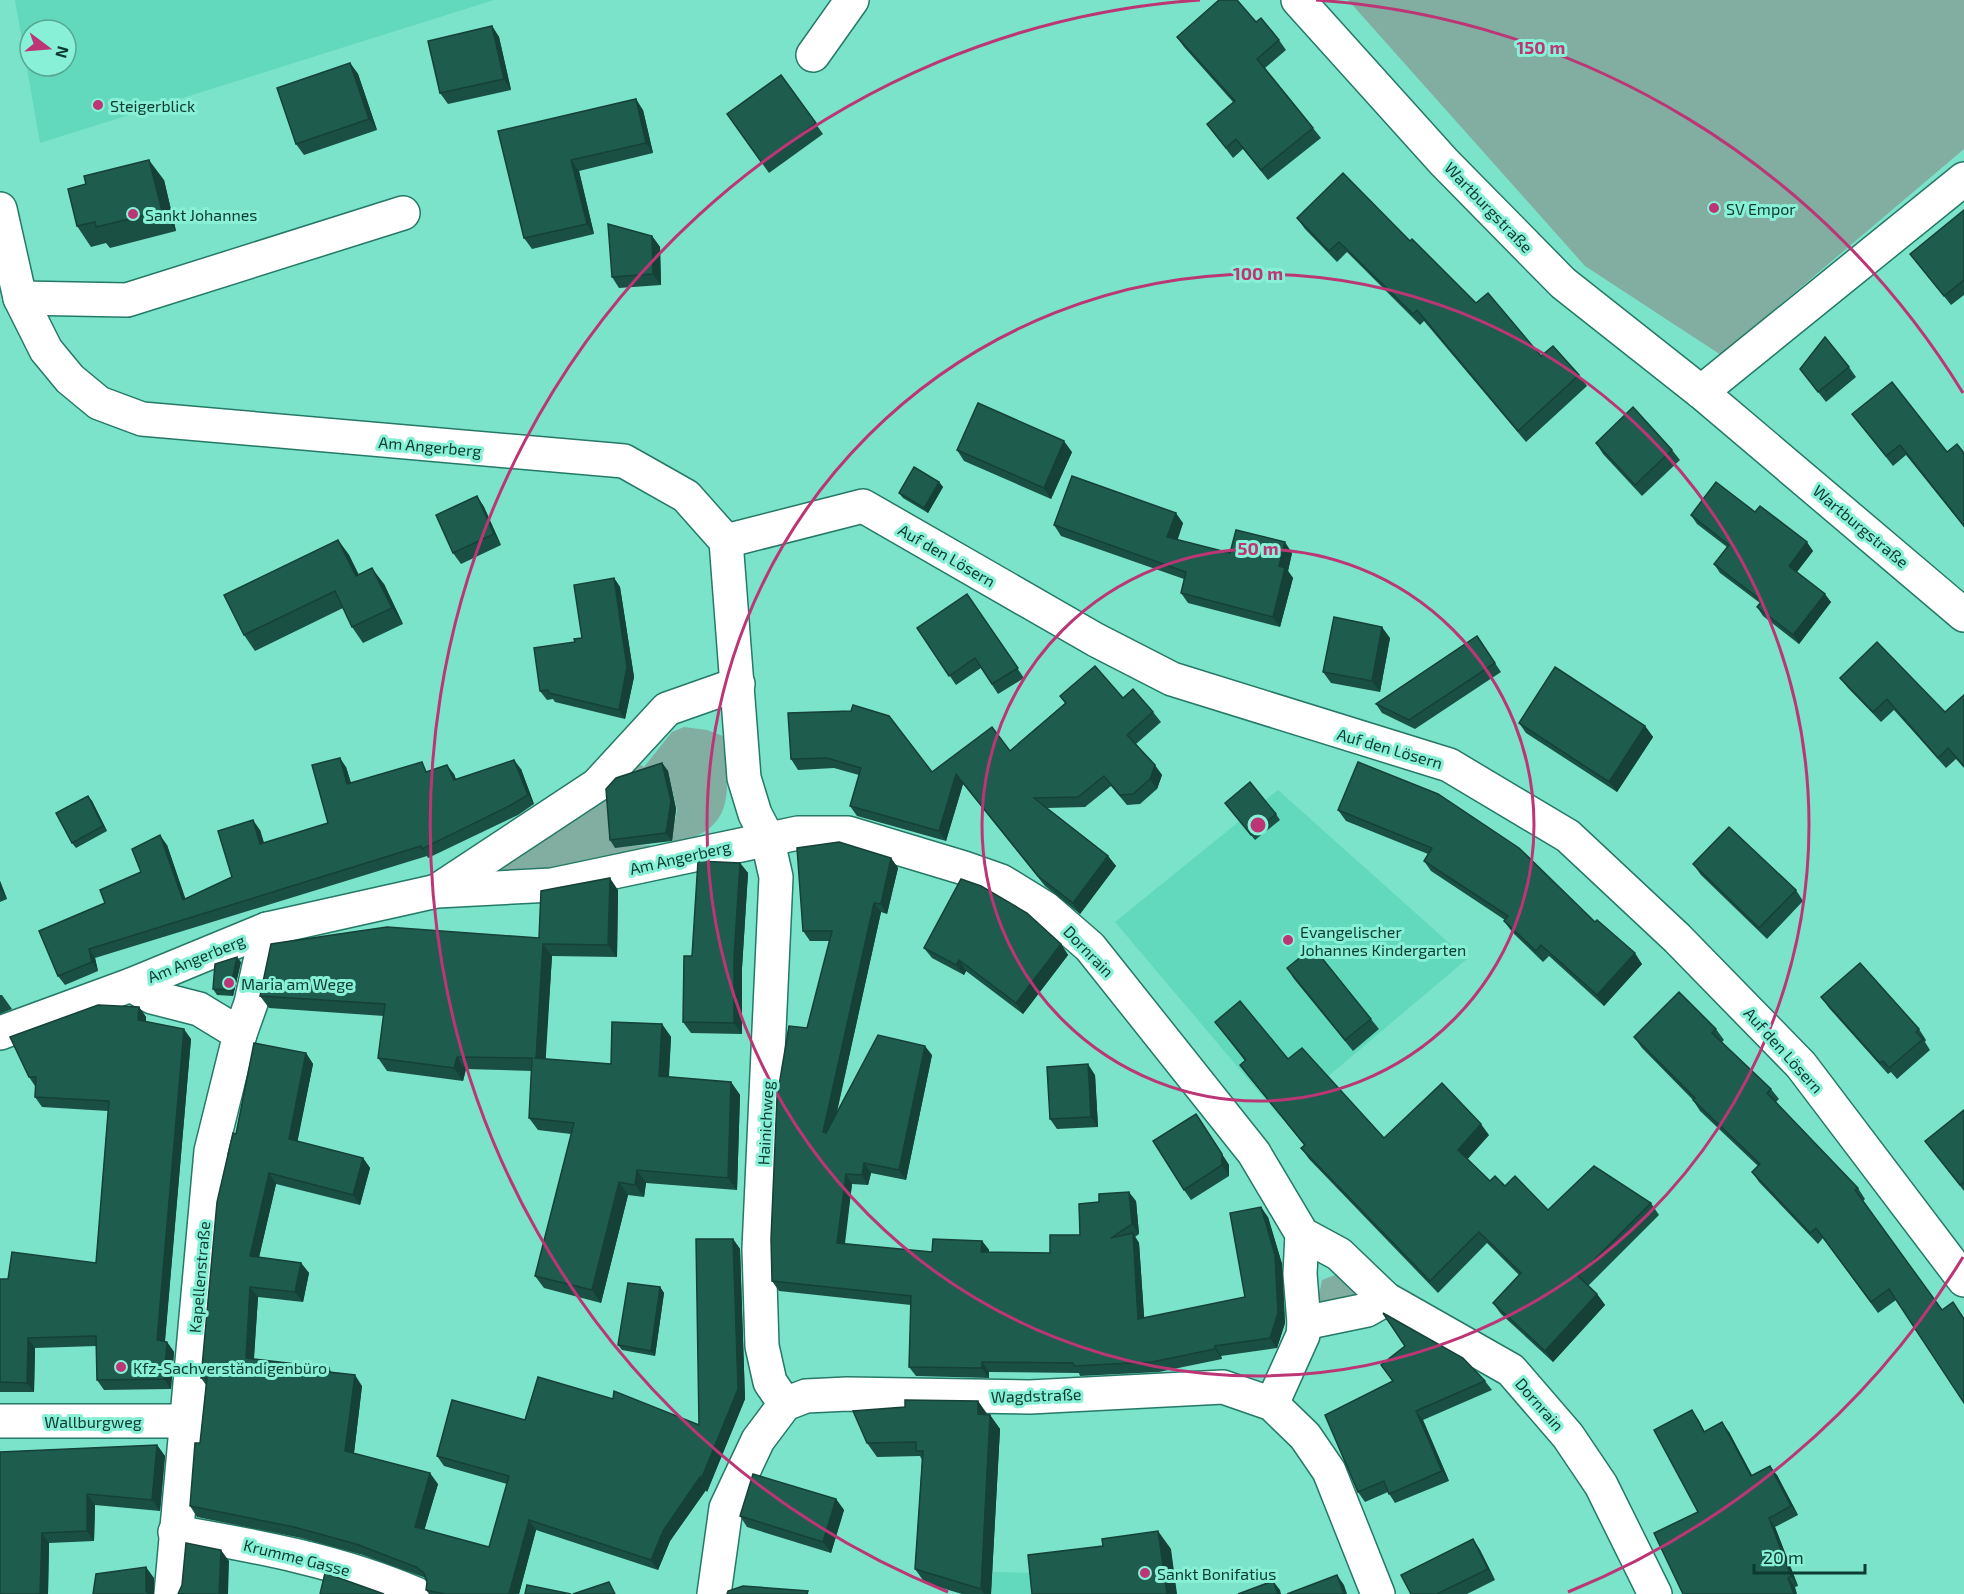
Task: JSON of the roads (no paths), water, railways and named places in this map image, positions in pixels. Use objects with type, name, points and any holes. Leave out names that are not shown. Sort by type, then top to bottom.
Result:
[{"type":"street","points":[[813,55],[852,0]]},
{"type":"street","name":"Wartburgstraße","points":[[1298,0],[1444,162],[1563,283],[1701,392],[1964,615]]},
{"type":"street","points":[[1701,392],[1964,178]]},
{"type":"street","name":"Am Angerberg","points":[[0,209],[20,298],[46,350],[70,379],[99,403],[142,419],[624,461],[686,496],[726,541]]},
{"type":"street","points":[[20,298],[127,300],[403,213]]},
{"type":"street","name":"Auf den Lösern","points":[[726,541],[863,506],[1096,640],[1172,680],[1449,765],[1568,836],[1685,946],[1801,1065],[1964,1280]]},
{"type":"street","points":[[726,541],[744,778],[755,814],[767,837]]},
{"type":"street","name":"Am Angerberg","points":[[437,891],[597,785],[668,709],[738,684]]},
{"type":"street","name":"Dornrain","points":[[767,837],[798,833],[848,833],[1001,881],[1045,908],[1090,947],[1254,1152],[1302,1234],[1339,1254],[1386,1299],[1511,1370],[1568,1436],[1600,1485],[1655,1594]]},
{"type":"street","name":"Am Angerberg","points":[[0,1033],[131,985],[267,929],[437,891],[552,885],[767,837]]},
{"type":"street","name":"Hainichweg","points":[[767,837],[776,877],[759,1249],[762,1346],[770,1382],[784,1404]]},
{"type":"street","name":"Kapellenstraße","points":[[172,1586],[175,1532],[211,1151],[240,1034],[251,1003],[267,929]]},
{"type":"street","name":"Am Angerberg","points":[[131,985],[152,997],[199,1009],[240,1034]]},
{"type":"street","points":[[1272,1404],[1294,1358],[1304,1323],[1300,1274],[1302,1234]]},
{"type":"street","points":[[1304,1323],[1367,1310],[1386,1299]]},
{"type":"street","name":"Wagdstraße","points":[[784,1404],[806,1396],[848,1394],[1030,1397],[1223,1387],[1272,1404],[1305,1436],[1329,1472],[1378,1594]]},
{"type":"street","points":[[714,1594],[726,1508],[758,1440],[784,1404]]},
{"type":"street","name":"Wallburgweg","points":[[0,1422],[186,1421]]},
{"type":"street","name":"Krumme Gasse","points":[[175,1532],[258,1546],[340,1566],[416,1594]]},
{"type":"place","name":"Steigerblick","points":[[98,105]]},
{"type":"place","name":"SV Empor","points":[[1714,208]]},
{"type":"place","name":"Sankt Johannes","points":[[133,214]]},
{"type":"place","name":"Evangelischer Johannes Kindergarten","points":[[1288,940]]},
{"type":"place","name":"Maria am Wege","points":[[229,983]]},
{"type":"place","name":"Kfz-Sachverständigenbüro","points":[[121,1367]]},
{"type":"place","name":"Sankt Bonifatius","points":[[1145,1573]]}]
